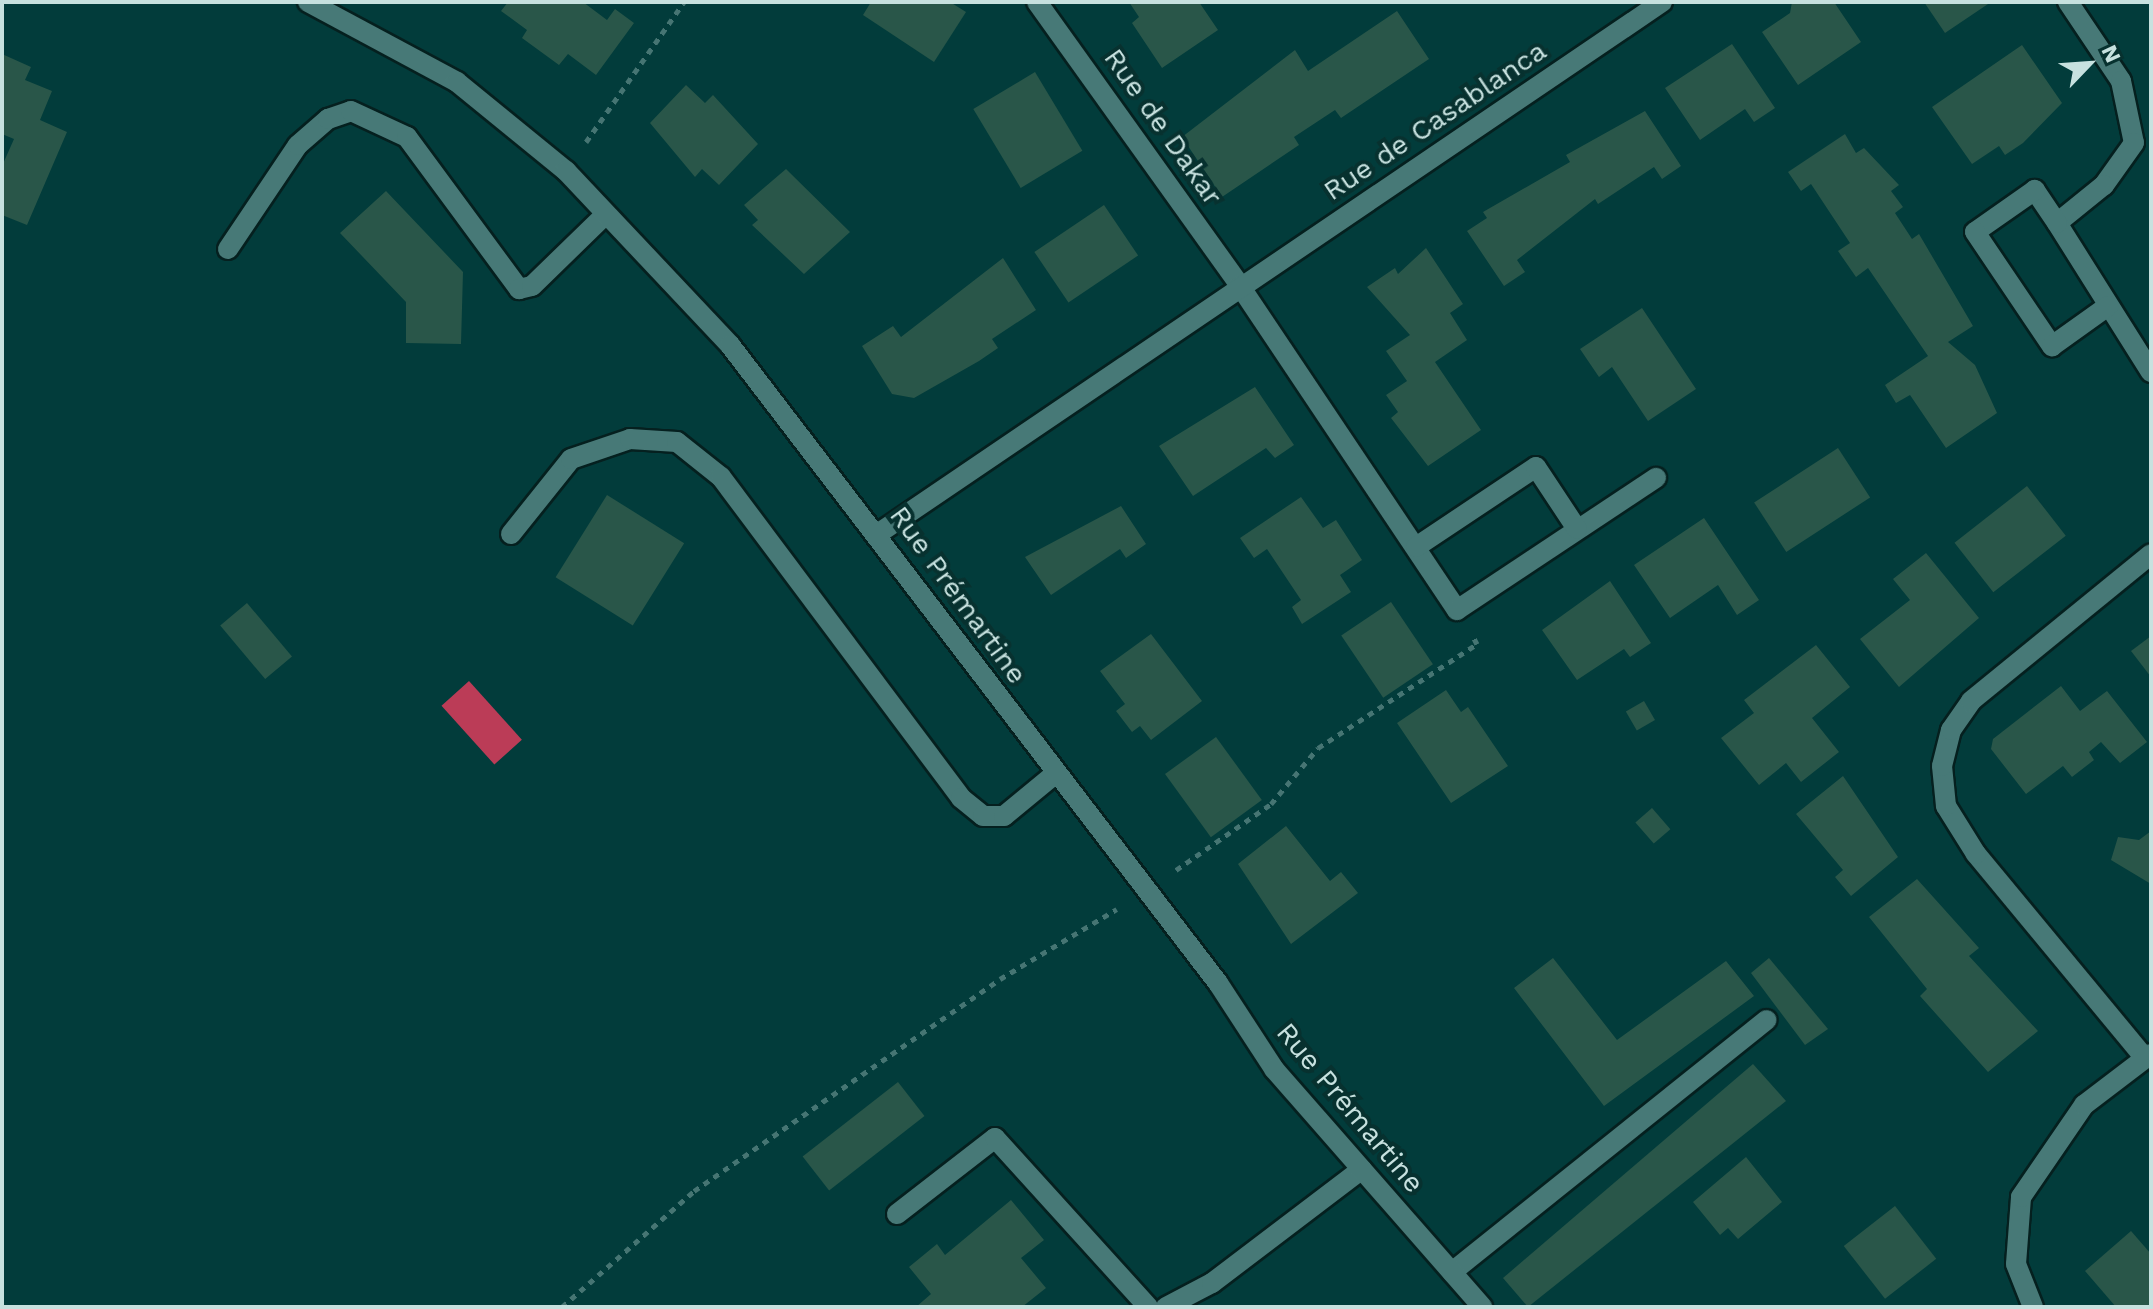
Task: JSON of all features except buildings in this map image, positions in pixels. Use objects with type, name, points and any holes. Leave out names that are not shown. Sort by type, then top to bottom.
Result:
[{"type":"street","name":"Rue Prémartine","points":[[308,2],[457,82],[566,171],[730,345],[879,533],[1143,893],[1218,983],[1274,1069],[1482,1307]]},
{"type":"street","name":"Rue de Dakar","points":[[1037,2],[1240,286]]},
{"type":"street","name":"Rue de Casablanca","points":[[879,533],[1662,2]]},
{"type":"street","points":[[2057,223],[2104,185],[2134,143],[2121,81],[2068,2]]},
{"type":"street","points":[[228,249],[298,145],[328,119],[351,111],[407,137],[519,289],[532,286],[606,214]]},
{"type":"street","points":[[2108,306],[2052,346],[1975,232],[2035,190],[2151,372]]},
{"type":"street","points":[[1240,286],[1457,610],[1656,478]]},
{"type":"street","points":[[511,534],[571,459],[630,439],[677,442],[721,477],[961,798],[983,816],[1004,816],[1055,774]]},
{"type":"street","points":[[1416,547],[1536,467],[1577,529]]},
{"type":"street","points":[[2033,1307],[2016,1264],[2021,1197],[2084,1105],[2147,1055],[1976,854],[1946,806],[1942,766],[1951,730],[1971,701],[2151,554]]},
{"type":"street","points":[[1452,1272],[1766,1020]]},
{"type":"street","points":[[897,1214],[995,1138],[1148,1307]]},
{"type":"street","points":[[1166,1307],[1212,1283],[1362,1169]]},
{"type":"path","points":[[566,171],[684,2]]},
{"type":"path","points":[[562,1307],[707,1182],[1000,979],[1143,893],[1271,804],[1318,748],[1477,644],[1457,610]]},
{"type":"shaded area","points":[[469,681],[522,740],[494,764],[442,706]]}]
